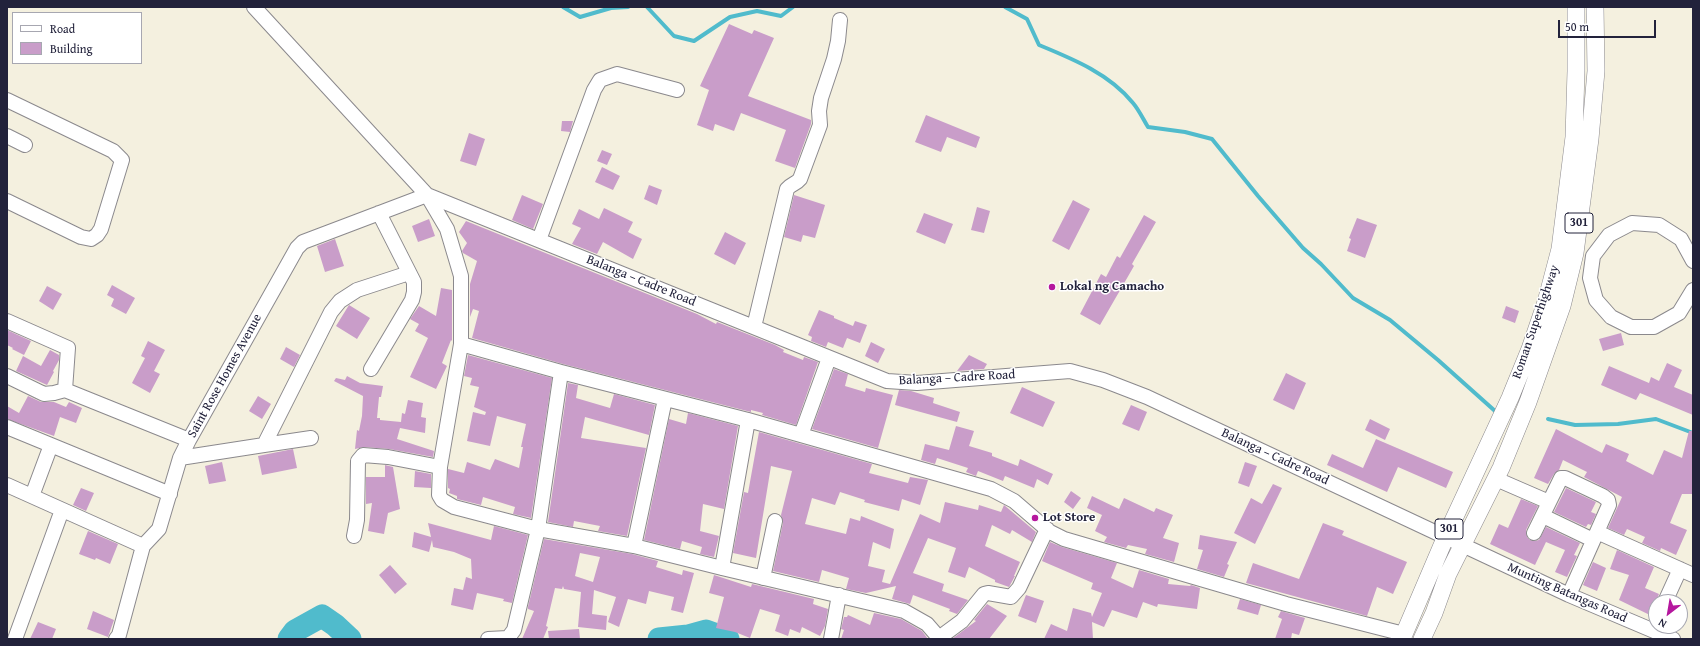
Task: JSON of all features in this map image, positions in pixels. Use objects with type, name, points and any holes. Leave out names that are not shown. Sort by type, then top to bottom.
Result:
[{"type":"main road","name":"Roman Superhighway","points":[[1403,636],[1446,536],[1500,421],[1530,349],[1546,302],[1560,249],[1574,137],[1576,7]]},
{"type":"main road","name":"Roman Superhighway","points":[[1422,639],[1434,613],[1448,574],[1496,479],[1528,402],[1562,306],[1575,253],[1590,139],[1596,71],[1595,7]]},
{"type":"street","points":[[254,7],[427,195],[446,230],[461,276],[461,344],[440,467],[439,495],[442,500],[448,504],[538,529],[634,546],[904,611],[926,624],[939,638],[962,621],[984,594],[988,593],[1011,597],[1015,594],[1047,529]]},
{"type":"street","points":[[754,327],[787,189],[800,179],[820,124],[819,111],[821,98],[834,59],[840,20]]},
{"type":"street","points":[[539,240],[594,90],[600,80],[617,74],[676,90]]},
{"type":"street","points":[[7,100],[113,151],[122,160],[101,229],[97,235],[91,239],[81,238],[7,201]]},
{"type":"street","points":[[7,136],[25,145]]},
{"type":"street","name":"Saint Rose Homes Avenue","points":[[116,639],[119,635],[143,546],[159,528],[180,458],[297,248],[303,242],[427,195]]},
{"type":"street","name":"Balanga – Cadre Road","points":[[427,195],[891,382],[917,383],[1064,371],[1081,373],[1147,397],[1446,536],[1462,545]]},
{"type":"street","points":[[371,369],[412,300],[414,292],[414,282],[379,213]]},
{"type":"street","points":[[1693,261],[1681,240],[1659,225],[1632,224],[1609,235],[1593,256],[1590,278],[1596,300],[1611,317],[1631,327],[1654,327],[1679,313],[1693,290]]},
{"type":"street","points":[[1575,253],[1593,256]]},
{"type":"street","points":[[264,444],[331,312],[340,301],[357,290],[409,272]]},
{"type":"street","points":[[7,321],[68,348],[65,390]]},
{"type":"street","points":[[461,344],[561,372],[748,420],[991,489],[1014,500],[1047,529],[1064,539],[1286,604],[1403,636]]},
{"type":"street","points":[[802,435],[829,358]]},
{"type":"street","points":[[488,639],[508,638],[514,630],[538,529],[561,372]]},
{"type":"street","points":[[7,376],[44,394],[65,390],[189,440]]},
{"type":"street","points":[[634,546],[665,399]]},
{"type":"street","points":[[722,568],[748,420]]},
{"type":"street","points":[[7,426],[170,494]]},
{"type":"street","points":[[180,458],[311,438]]},
{"type":"street","points":[[32,496],[51,445]]},
{"type":"street","points":[[354,536],[357,520],[358,461],[363,455],[388,457],[440,467]]},
{"type":"street","points":[[1534,533],[1561,478],[1565,478],[1603,496],[1608,500],[1609,505],[1569,595]]},
{"type":"street","points":[[1496,479],[1548,502]]},
{"type":"street","points":[[7,485],[143,546]]},
{"type":"street","points":[[16,639],[62,510]]},
{"type":"street","points":[[1543,516],[1693,575]]},
{"type":"street","points":[[763,578],[775,521]]},
{"type":"street","name":"Munting Batangas Road","points":[[1462,545],[1569,595],[1648,625]]},
{"type":"street","points":[[1669,594],[1680,569]]},
{"type":"street","points":[[831,639],[838,595]]},
{"type":"building","points":[[729,24],[752,34],[754,30],[774,38],[748,96],[811,120],[811,124],[795,168],[775,161],[786,130],[741,113],[734,131],[715,124],[713,131],[697,125],[709,90],[700,86]]},
{"type":"building","points":[[926,115],[980,137],[976,148],[947,137],[941,152],[915,142]]},
{"type":"building","points":[[562,121],[573,121],[570,132],[561,131]]},
{"type":"building","points":[[469,133],[485,139],[476,166],[460,161]]},
{"type":"building","points":[[602,150],[612,154],[607,165],[597,161]]},
{"type":"building","points":[[602,167],[620,176],[613,190],[595,182]]},
{"type":"building","points":[[649,185],[662,190],[657,205],[644,199]]},
{"type":"building","points":[[522,195],[543,204],[533,229],[512,220]]},
{"type":"building","points":[[794,195],[825,205],[815,238],[803,235],[801,242],[784,237]]},
{"type":"building","points":[[1073,200],[1090,209],[1069,250],[1052,241]]},
{"type":"building","points":[[977,207],[990,211],[984,233],[971,230]]},
{"type":"building","points":[[604,208],[633,222],[628,232],[642,239],[633,259],[603,242],[597,254],[572,244],[581,228],[572,224],[579,209],[599,219]]},
{"type":"building","points":[[924,213],[953,224],[945,244],[916,232]]},
{"type":"building","points":[[1144,215],[1156,222],[1132,264],[1134,266],[1100,325],[1080,314],[1101,274],[1106,277],[1117,256],[1120,258]]},
{"type":"building","points":[[1357,218],[1377,225],[1365,258],[1347,251],[1351,239],[1349,238]]},
{"type":"building","points":[[429,219],[435,236],[418,242],[412,226]]},
{"type":"building","points":[[466,221],[697,314],[716,324],[717,322],[775,345],[784,350],[783,352],[803,360],[804,357],[818,362],[796,425],[762,415],[763,413],[751,410],[751,412],[563,364],[472,338],[479,311],[473,309],[470,317],[470,284],[477,261],[462,251],[467,243],[459,232]]},
{"type":"building","points":[[725,232],[746,243],[735,265],[714,254]]},
{"type":"building","points":[[335,239],[344,266],[325,272],[317,246]]},
{"type":"building","points":[[112,285],[135,298],[126,314],[111,306],[114,299],[107,295]]},
{"type":"building","points":[[47,286],[62,294],[53,310],[39,301]]},
{"type":"building","points":[[441,288],[452,290],[452,341],[451,340],[442,363],[447,366],[436,389],[410,377],[428,338],[415,331],[419,324],[410,319],[419,306],[436,316]]},
{"type":"building","points":[[349,305],[370,318],[357,339],[336,326]]},
{"type":"building","points":[[1506,306],[1519,311],[1515,323],[1502,318]]},
{"type":"building","points":[[819,310],[853,326],[855,321],[867,325],[860,343],[847,338],[843,348],[828,342],[826,347],[811,341],[812,337],[808,335]]},
{"type":"building","points":[[7,330],[31,341],[24,355],[7,345]]},
{"type":"building","points":[[1621,333],[1624,345],[1603,351],[1599,339]]},
{"type":"building","points":[[148,341],[165,350],[154,371],[160,374],[150,393],[132,383],[145,358],[141,356]]},
{"type":"building","points":[[871,342],[885,349],[878,363],[865,356]]},
{"type":"building","points":[[286,347],[300,355],[294,367],[280,359]]},
{"type":"building","points":[[50,350],[59,355],[59,360],[47,385],[16,371],[23,356],[41,366]]},
{"type":"building","points":[[468,355],[552,378],[531,518],[513,514],[515,507],[483,497],[481,505],[457,499],[457,496],[449,493],[448,469],[464,473],[467,462],[490,470],[495,459],[519,468],[523,447],[521,447],[526,424],[497,416],[490,446],[467,441],[473,412],[485,415],[486,412],[474,407],[479,387],[470,385],[472,378],[464,376]]},
{"type":"building","points":[[969,355],[987,364],[984,369],[957,371]]},
{"type":"building","points":[[1667,363],[1682,370],[1674,387],[1693,395],[1693,415],[1640,393],[1636,400],[1601,385],[1609,366],[1649,383],[1651,377],[1659,381]]},
{"type":"building","points":[[834,369],[848,374],[845,386],[865,392],[866,388],[893,395],[878,448],[812,429]]},
{"type":"building","points":[[1286,373],[1306,383],[1294,410],[1273,400]]},
{"type":"building","points":[[347,376],[360,383],[383,386],[381,397],[379,397],[377,418],[380,418],[380,420],[401,422],[402,413],[405,414],[408,400],[423,403],[421,417],[426,418],[425,433],[400,428],[397,439],[434,451],[433,457],[389,449],[364,447],[355,449],[357,430],[359,431],[362,416],[363,396],[334,381],[336,378],[345,380]]},
{"type":"building","points":[[568,383],[578,385],[576,398],[610,408],[614,394],[655,405],[649,435],[585,417],[581,438],[646,448],[627,536],[598,531],[600,526],[574,521],[573,527],[548,522]]},
{"type":"building","points":[[1022,387],[1055,402],[1043,427],[1010,413]]},
{"type":"building","points":[[899,390],[911,391],[934,398],[933,403],[960,412],[957,422],[895,405]]},
{"type":"building","points":[[28,396],[41,402],[54,402],[66,407],[69,402],[82,408],[76,423],[60,417],[54,436],[7,419],[7,406],[19,413]]},
{"type":"building","points":[[258,396],[271,404],[262,419],[249,411]]},
{"type":"building","points":[[1131,405],[1147,412],[1139,431],[1122,424]]},
{"type":"building","points":[[688,413],[738,426],[724,509],[703,504],[700,531],[719,536],[714,557],[700,554],[702,547],[682,541],[680,549],[644,540],[669,419],[686,424]]},
{"type":"building","points":[[1370,419],[1390,429],[1385,440],[1365,430]]},
{"type":"building","points":[[956,426],[974,431],[969,446],[992,453],[992,456],[1018,466],[1020,459],[1053,474],[1048,485],[1037,479],[1034,488],[1005,476],[1003,481],[978,471],[976,476],[966,472],[968,468],[937,458],[935,464],[921,460],[925,444],[949,450]]},
{"type":"building","points":[[1556,429],[1602,453],[1606,444],[1629,454],[1626,461],[1653,475],[1664,450],[1682,458],[1689,431],[1693,431],[1693,494],[1682,494],[1670,523],[1687,530],[1676,555],[1661,548],[1660,551],[1642,543],[1645,537],[1627,529],[1624,535],[1608,528],[1622,497],[1584,477],[1587,472],[1563,460],[1559,470],[1554,474],[1548,484],[1534,478]]},
{"type":"building","points":[[759,432],[872,464],[869,473],[908,483],[910,477],[928,480],[920,505],[902,499],[899,511],[864,502],[865,500],[840,492],[835,505],[812,498],[805,524],[846,534],[850,518],[860,521],[861,516],[894,529],[890,549],[873,542],[868,566],[885,570],[882,582],[890,584],[920,514],[940,523],[945,502],[978,510],[979,505],[1001,512],[1004,505],[1036,532],[1032,542],[1012,530],[1010,534],[992,525],[985,546],[1020,562],[1009,587],[995,582],[995,580],[969,567],[965,578],[948,572],[956,548],[928,538],[913,573],[944,584],[942,591],[968,600],[957,614],[949,611],[950,609],[913,595],[910,604],[892,599],[896,586],[866,593],[846,589],[849,578],[822,570],[819,582],[773,571],[783,523],[781,515],[792,471],[771,466],[756,558],[733,553],[744,492],[748,493]]},
{"type":"building","points":[[1376,439],[1453,472],[1446,488],[1398,467],[1387,492],[1327,465],[1332,454],[1363,468]]},
{"type":"building","points":[[293,449],[297,468],[262,475],[258,456]]},
{"type":"building","points":[[222,462],[226,481],[209,484],[205,466]]},
{"type":"building","points":[[1245,462],[1257,466],[1249,487],[1238,483]]},
{"type":"building","points":[[385,465],[393,467],[400,509],[388,513],[384,534],[368,531],[372,503],[366,504],[366,477],[385,477]]},
{"type":"building","points":[[415,471],[431,474],[431,488],[414,487]]},
{"type":"building","points":[[1273,484],[1282,488],[1255,544],[1234,533],[1251,498],[1262,504]]},
{"type":"building","points":[[81,488],[94,493],[86,511],[73,505]]},
{"type":"building","points":[[1566,488],[1596,502],[1591,512],[1596,514],[1591,525],[1588,524],[1586,527],[1554,512]]},
{"type":"building","points":[[1071,491],[1081,498],[1073,509],[1064,502]]},
{"type":"building","points":[[1092,496],[1119,509],[1124,498],[1154,512],[1156,508],[1173,515],[1163,538],[1179,543],[1174,562],[1145,554],[1147,549],[1128,545],[1126,548],[1104,542],[1107,537],[1095,531],[1102,515],[1087,508]]},
{"type":"building","points":[[1521,499],[1538,506],[1526,530],[1527,537],[1530,540],[1539,540],[1546,527],[1580,543],[1574,555],[1577,556],[1567,577],[1555,572],[1565,550],[1546,542],[1535,565],[1490,544],[1499,524],[1508,528]]},
{"type":"building","points":[[428,523],[491,540],[494,526],[528,535],[512,603],[503,601],[504,599],[477,593],[473,610],[451,605],[454,588],[463,590],[466,577],[472,579],[471,559],[454,552],[433,547],[432,540],[429,552],[412,547],[414,532],[431,537]]},
{"type":"building","points":[[1323,523],[1344,531],[1342,535],[1407,562],[1393,594],[1377,587],[1367,616],[1246,583],[1253,563],[1299,579]]},
{"type":"building","points":[[88,531],[118,544],[110,564],[96,558],[95,560],[79,554]]},
{"type":"building","points":[[1200,535],[1237,542],[1227,564],[1229,565],[1224,577],[1197,569],[1203,550],[1198,549]]},
{"type":"building","points":[[544,539],[632,554],[658,561],[656,567],[682,575],[683,570],[694,573],[683,613],[671,610],[674,597],[649,591],[646,604],[628,599],[619,627],[608,622],[616,597],[594,590],[592,614],[607,616],[606,630],[578,627],[581,592],[564,589],[563,586],[562,589],[555,588],[546,626],[548,627],[543,639],[522,639],[534,611],[528,609]],"holes":[[[580,553],[600,557],[593,582],[575,576]]]},
{"type":"building","points":[[1050,542],[1117,563],[1111,578],[1133,588],[1139,570],[1169,579],[1168,584],[1191,585],[1200,588],[1197,609],[1158,604],[1157,607],[1143,602],[1137,618],[1112,610],[1104,627],[1092,622],[1093,639],[1044,639],[1051,624],[1067,631],[1073,608],[1091,613],[1092,617],[1102,593],[1091,589],[1093,583],[1042,561]]},
{"type":"building","points":[[1617,550],[1654,567],[1645,588],[1659,594],[1648,594],[1648,614],[1619,600],[1629,575],[1610,569]]},
{"type":"building","points":[[1593,562],[1606,568],[1597,591],[1583,585]]},
{"type":"building","points":[[390,565],[407,584],[395,594],[379,575]]},
{"type":"building","points":[[714,575],[751,587],[752,584],[814,599],[813,604],[828,609],[825,626],[820,636],[802,627],[800,633],[790,629],[788,636],[775,631],[780,615],[760,609],[750,638],[735,632],[716,628],[724,597],[709,593]]},
{"type":"building","points":[[1026,595],[1044,601],[1036,623],[1018,616]]},
{"type":"building","points":[[1240,599],[1261,605],[1258,615],[1237,609]]},
{"type":"building","points":[[987,604],[1007,616],[989,639],[952,639],[976,621],[974,620]]},
{"type":"building","points":[[93,611],[114,620],[108,637],[87,629]]},
{"type":"building","points":[[1281,611],[1305,618],[1299,635],[1292,633],[1291,639],[1275,639],[1282,619],[1278,617]]},
{"type":"building","points":[[874,613],[901,619],[922,631],[928,639],[841,639],[844,630],[841,629],[844,617],[847,617],[848,615],[870,625]]},
{"type":"building","points":[[38,622],[56,629],[52,639],[30,639]]},
{"type":"building","points":[[579,629],[580,639],[549,639],[548,631]]},
{"type":"waterway","points":[[563,7],[580,17],[611,8],[628,7]]},
{"type":"waterway","points":[[647,7],[674,36],[694,41],[730,17],[757,11],[781,16],[793,7]]},
{"type":"waterway","points":[[1005,7],[1027,19],[1039,45],[1090,68],[1124,93],[1133,103],[1148,127],[1185,132],[1212,139],[1258,196],[1303,248],[1321,264],[1353,298],[1390,320],[1438,360],[1495,411]]},
{"type":"waterway","points":[[1548,419],[1575,425],[1618,424],[1656,419],[1693,433]]},
{"type":"waterway","points":[[289,639],[295,631],[322,616],[335,625],[350,639]]},
{"type":"waterway","points":[[659,639],[688,636],[706,631],[728,639]]},
{"type":"place","name":"Lokal ng Camacho","points":[[1052,287]]},
{"type":"place","name":"Lot Store","points":[[1035,518]]}]
